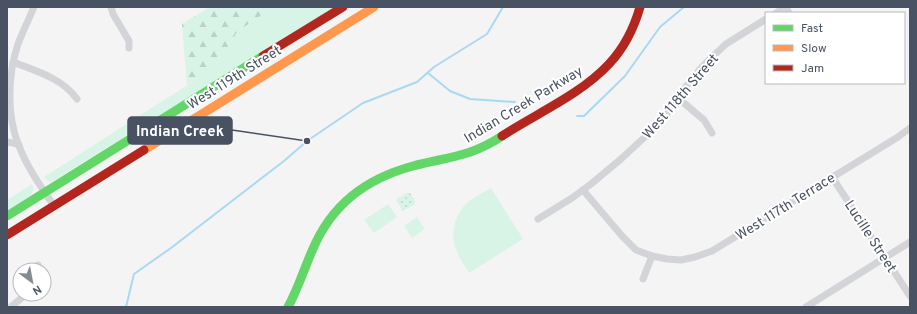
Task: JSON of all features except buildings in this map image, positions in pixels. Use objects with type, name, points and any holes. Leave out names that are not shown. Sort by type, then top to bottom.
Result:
[{"type":"main road","name":"West 119th Street","points":[[7,216],[343,7]]},
{"type":"main road","name":"West 119th Street","points":[[7,235],[374,7]]},
{"type":"main road","name":"Indian Creek Parkway","points":[[288,307],[316,242],[330,218],[347,200],[366,185],[390,173],[451,159],[478,150],[584,86],[606,67],[619,52],[634,25],[640,7]]},
{"type":"street","points":[[34,7],[18,44],[13,62],[10,83],[11,115],[18,145],[32,172],[54,206]]},
{"type":"street","points":[[111,7],[113,14],[129,41],[129,48]]},
{"type":"street","name":"West 118th Street","points":[[538,219],[583,190],[644,139],[661,122],[702,67],[721,48],[765,20]]},
{"type":"street","points":[[13,62],[55,79],[72,92],[77,99]]},
{"type":"street","points":[[678,98],[704,120],[712,133]]},
{"type":"street","name":"West 117th Terrace","points":[[583,190],[636,250],[652,256],[681,260],[712,251],[898,137],[910,128]]},
{"type":"street","points":[[7,143],[9,142],[18,145]]},
{"type":"street","name":"Lucille Street","points":[[832,177],[910,296]]},
{"type":"street","points":[[806,307],[910,242]]},
{"type":"street","points":[[643,279],[652,256]]},
{"type":"green space","points":[[210,7],[273,7],[237,32],[214,68],[187,85],[182,24]]},
{"type":"green space","points":[[273,7],[336,7],[51,182],[44,177],[214,68],[237,32]]},
{"type":"green space","points":[[32,184],[32,193],[26,199],[7,210],[7,200]]},
{"type":"green space","points":[[491,188],[523,239],[469,273],[457,252],[455,245],[455,224],[460,212],[469,201]]},
{"type":"green space","points":[[406,193],[410,193],[415,201],[415,204],[403,211],[396,200]]},
{"type":"green space","points":[[388,204],[397,217],[374,233],[364,220]]},
{"type":"green space","points":[[417,217],[425,229],[412,238],[404,226]]},
{"type":"waterway","points":[[126,307],[134,274],[171,248],[284,161],[307,141],[363,103],[417,82],[434,67],[487,34],[503,7]]},
{"type":"waterway","points":[[577,116],[584,116],[625,76],[660,27],[684,7]]},
{"type":"waterway","points":[[428,73],[450,91],[470,99],[515,102]]},
{"type":"traffic: fast","points":[[7,216],[263,56]]},
{"type":"traffic: fast","points":[[288,307],[320,235],[329,220],[352,196],[365,186],[396,171],[459,156],[491,143],[502,136]]},
{"type":"traffic: slow","points":[[144,150],[374,7]]},
{"type":"traffic: jam","points":[[263,56],[343,7]]},
{"type":"traffic: jam","points":[[502,136],[558,103],[598,75],[609,64],[624,44],[632,30],[640,7]]},
{"type":"traffic: jam","points":[[7,235],[144,150]]},
{"type":"place","name":"Indian Creek","points":[[307,141]]}]
